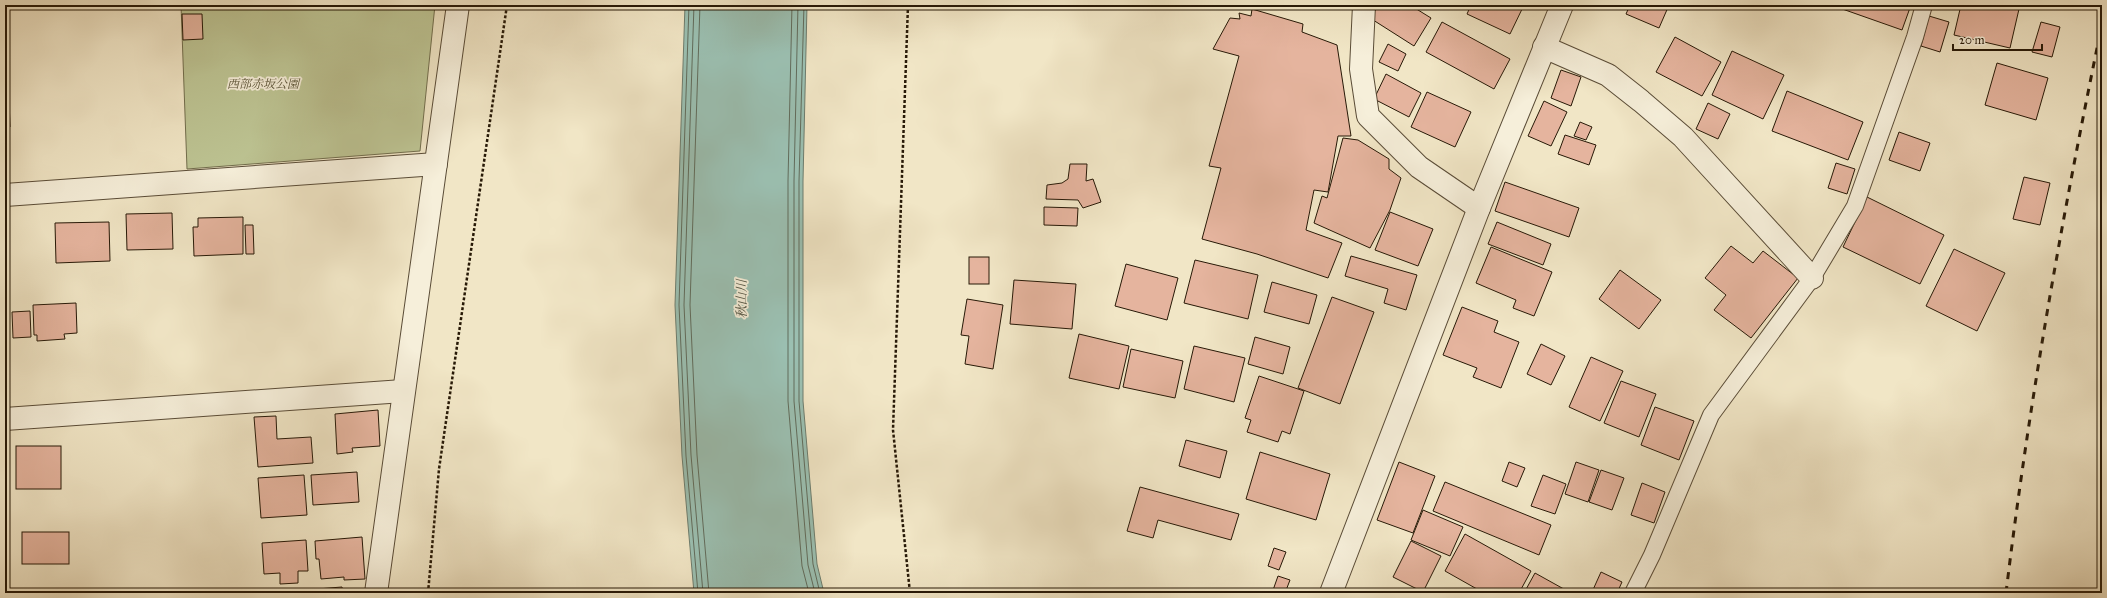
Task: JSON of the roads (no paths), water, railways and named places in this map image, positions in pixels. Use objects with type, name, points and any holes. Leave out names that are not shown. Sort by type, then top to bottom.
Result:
[{"type":"street","points":[[376,593],[458,5]]},
{"type":"street","points":[[1364,5],[1361,68],[1368,116],[1419,167],[1479,208]]},
{"type":"street","points":[[1331,593],[1479,208],[1562,5]]},
{"type":"street","points":[[1544,47],[1608,76],[1641,101],[1683,138],[1812,278]]},
{"type":"street","points":[[5,196],[436,164]]},
{"type":"street","points":[[5,419],[403,391]]},
{"type":"lane","points":[[1633,593],[1652,555],[1711,415],[1812,278],[1854,206],[1915,37],[1924,5]]},
{"type":"water","name":"秋山川","points":[[685,5],[807,5],[803,181],[803,401],[817,564],[824,593],[694,593],[682,456],[675,305]]},
{"type":"railway","points":[[2006,593],[2025,450],[2048,307],[2102,24]]},
{"type":"park label","name":"西部赤坂公園","points":[[263,84]]}]
